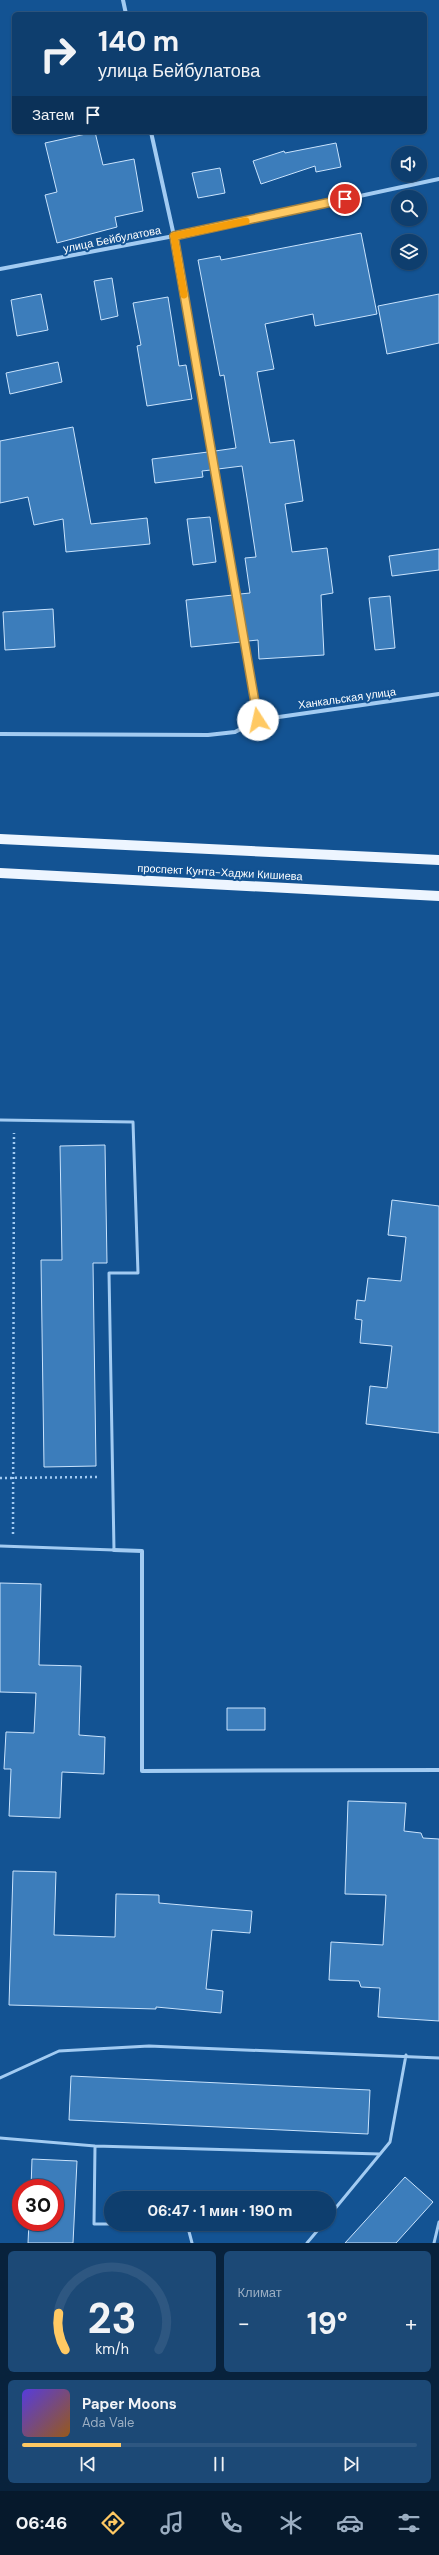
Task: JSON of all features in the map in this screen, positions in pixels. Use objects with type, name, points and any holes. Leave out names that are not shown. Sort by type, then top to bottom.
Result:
[{"type":"main road","name":"проспект Кунта-Хаджи Кишиева","points":[[0,839],[439,860]]},
{"type":"main road","name":"проспект Кунта-Хаджи Кишиева","points":[[0,873],[439,896]]},
{"type":"street","points":[[123,0],[126,12]]},
{"type":"street","points":[[151,134],[174,236],[258,720]]},
{"type":"street","name":"улица Бейбулатова","points":[[0,269],[174,236],[439,179]]},
{"type":"street","name":"Ханкальская улица","points":[[0,734],[208,735],[235,732],[258,720],[439,694]]},
{"type":"street","points":[[114,1550],[142,1551],[142,1771],[439,1770]]},
{"type":"lane","points":[[0,1120],[133,1122],[138,1273],[109,1273],[114,1550],[0,1546]]},
{"type":"lane","points":[[0,2078],[59,2051],[149,2046],[439,2058]]},
{"type":"lane","points":[[336,2207],[390,2142],[406,2056]]},
{"type":"lane","points":[[0,2138],[95,2146],[380,2154]]},
{"type":"lane","points":[[95,2146],[94,2224],[104,2224]]},
{"type":"lane","points":[[434,2243],[439,2222]]},
{"type":"lane","points":[[189,2231],[192,2243]]},
{"type":"lane","points":[[307,2243],[317,2231]]},
{"type":"path","points":[[13,1547],[14,1120]]},
{"type":"path","points":[[0,1478],[112,1477]]},
{"type":"building","points":[[86,134],[95,134],[103,165],[134,159],[143,211],[115,217],[117,227],[57,243],[45,195],[57,192],[45,143]]},
{"type":"building","points":[[336,143],[341,167],[316,172],[315,166],[261,184],[253,161],[284,151],[285,153]]},
{"type":"building","points":[[220,168],[225,193],[198,198],[192,173]]},
{"type":"building","points":[[361,233],[377,314],[315,326],[313,314],[265,324],[274,369],[257,372],[270,443],[294,440],[303,501],[285,504],[292,552],[327,548],[333,593],[321,595],[324,655],[259,659],[258,640],[248,641],[240,594],[250,593],[245,558],[256,557],[248,504],[242,466],[218,469],[215,451],[236,448],[224,375],[220,376],[198,260],[220,256],[221,260]]},
{"type":"building","points":[[112,278],[118,316],[101,320],[94,281]]},
{"type":"building","points":[[41,294],[48,330],[17,336],[11,300]]},
{"type":"building","points":[[439,294],[439,343],[387,354],[378,306]]},
{"type":"building","points":[[168,297],[179,366],[186,365],[192,399],[147,406],[137,346],[141,345],[133,303]]},
{"type":"building","points":[[58,362],[62,382],[10,394],[6,373]]},
{"type":"building","points":[[73,427],[91,524],[147,518],[150,544],[66,552],[63,519],[34,525],[28,497],[0,503],[0,441]]},
{"type":"building","points":[[208,452],[211,470],[202,471],[203,477],[155,483],[152,459]]},
{"type":"building","points":[[210,517],[216,562],[193,565],[187,519]]},
{"type":"building","points":[[439,549],[439,570],[392,576],[389,556]]},
{"type":"building","points":[[233,595],[241,642],[191,647],[186,600]]},
{"type":"building","points":[[390,596],[395,648],[375,650],[369,598]]},
{"type":"building","points":[[53,609],[55,647],[5,650],[3,612]]},
{"type":"building","points":[[105,1145],[107,1263],[93,1263],[96,1466],[44,1467],[41,1260],[62,1260],[60,1146]]},
{"type":"building","points":[[392,1200],[439,1206],[439,1433],[366,1424],[370,1386],[387,1388],[392,1346],[360,1343],[362,1320],[355,1319],[357,1300],[365,1301],[368,1278],[401,1281],[406,1237],[388,1235]]},
{"type":"building","points":[[0,1583],[41,1584],[39,1665],[81,1666],[79,1735],[105,1737],[104,1774],[62,1772],[60,1818],[9,1816],[11,1769],[4,1769],[6,1732],[34,1733],[36,1693],[0,1692]]},
{"type":"building","points":[[227,1708],[265,1708],[265,1730],[227,1730]]},
{"type":"building","points":[[348,1801],[406,1803],[404,1831],[421,1833],[423,1838],[439,1839],[439,2021],[378,2017],[380,1988],[361,1987],[359,1981],[329,1980],[331,1942],[383,1945],[386,1895],[345,1894]]},
{"type":"building","points":[[13,1871],[56,1872],[54,1935],[115,1937],[116,1894],[159,1895],[159,1903],[252,1911],[250,1933],[212,1930],[206,1989],[223,1991],[221,2013],[156,2007],[156,2009],[9,2005]]},
{"type":"building","points":[[71,2076],[370,2090],[368,2134],[69,2120]]},
{"type":"building","points":[[32,2159],[77,2161],[73,2243],[28,2243],[29,2231],[64,2231],[64,2179],[31,2179]]},
{"type":"building","points":[[405,2177],[433,2202],[396,2243],[345,2243]]},
{"type":"slow traffic","points":[[184,295],[174,236],[246,221]]},
{"type":"route","points":[[258,720],[174,236],[345,199]]}]
